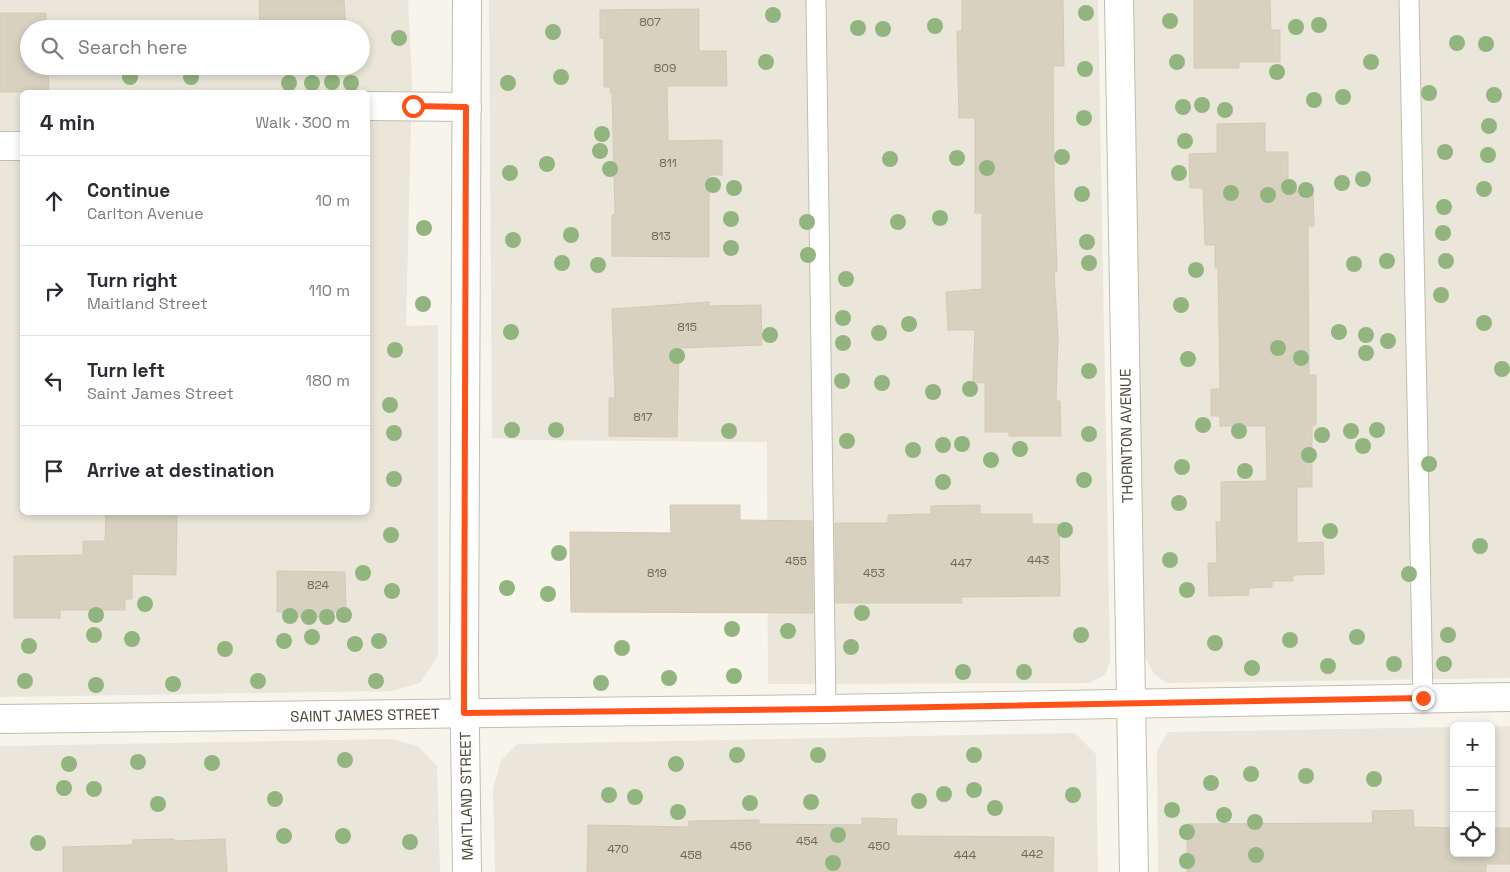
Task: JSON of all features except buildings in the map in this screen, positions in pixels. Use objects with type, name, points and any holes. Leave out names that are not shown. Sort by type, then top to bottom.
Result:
[{"type":"street","name":"MAITLAND STREET","points":[[467,0],[464,713],[467,872]]},
{"type":"street","name":"THORNTON AVENUE","points":[[1120,0],[1134,872]]},
{"type":"street","points":[[370,106],[466,107]]},
{"type":"street","points":[[0,146],[20,146]]},
{"type":"street","name":"SAINT JAMES STREET","points":[[0,719],[826,709],[1510,697]]},
{"type":"lane","points":[[816,0],[826,709]]},
{"type":"lane","points":[[1409,0],[1423,698]]},
{"type":"shaded area","points":[[0,0],[408,0],[412,81],[406,326],[438,325],[438,656],[420,683],[392,691],[0,697]]},
{"type":"shaded area","points":[[489,0],[1098,0],[1110,661],[1105,675],[1089,683],[768,684],[767,442],[525,440],[492,438]]},
{"type":"shaded area","points":[[1132,0],[1510,0],[1510,678],[1166,683],[1153,673],[1143,653]]},
{"type":"shaded area","points":[[1510,726],[1510,872],[1158,872],[1157,751],[1168,732],[1450,727],[1450,857],[1495,857],[1495,727]]},
{"type":"shaded area","points":[[1075,733],[1096,754],[1098,872],[495,872],[493,789],[501,761],[517,744]]},
{"type":"shaded area","points":[[391,739],[418,746],[437,766],[440,872],[0,872],[0,746]]},
{"type":"route","points":[[413,106],[466,107],[464,713],[826,709],[1423,698]]}]
